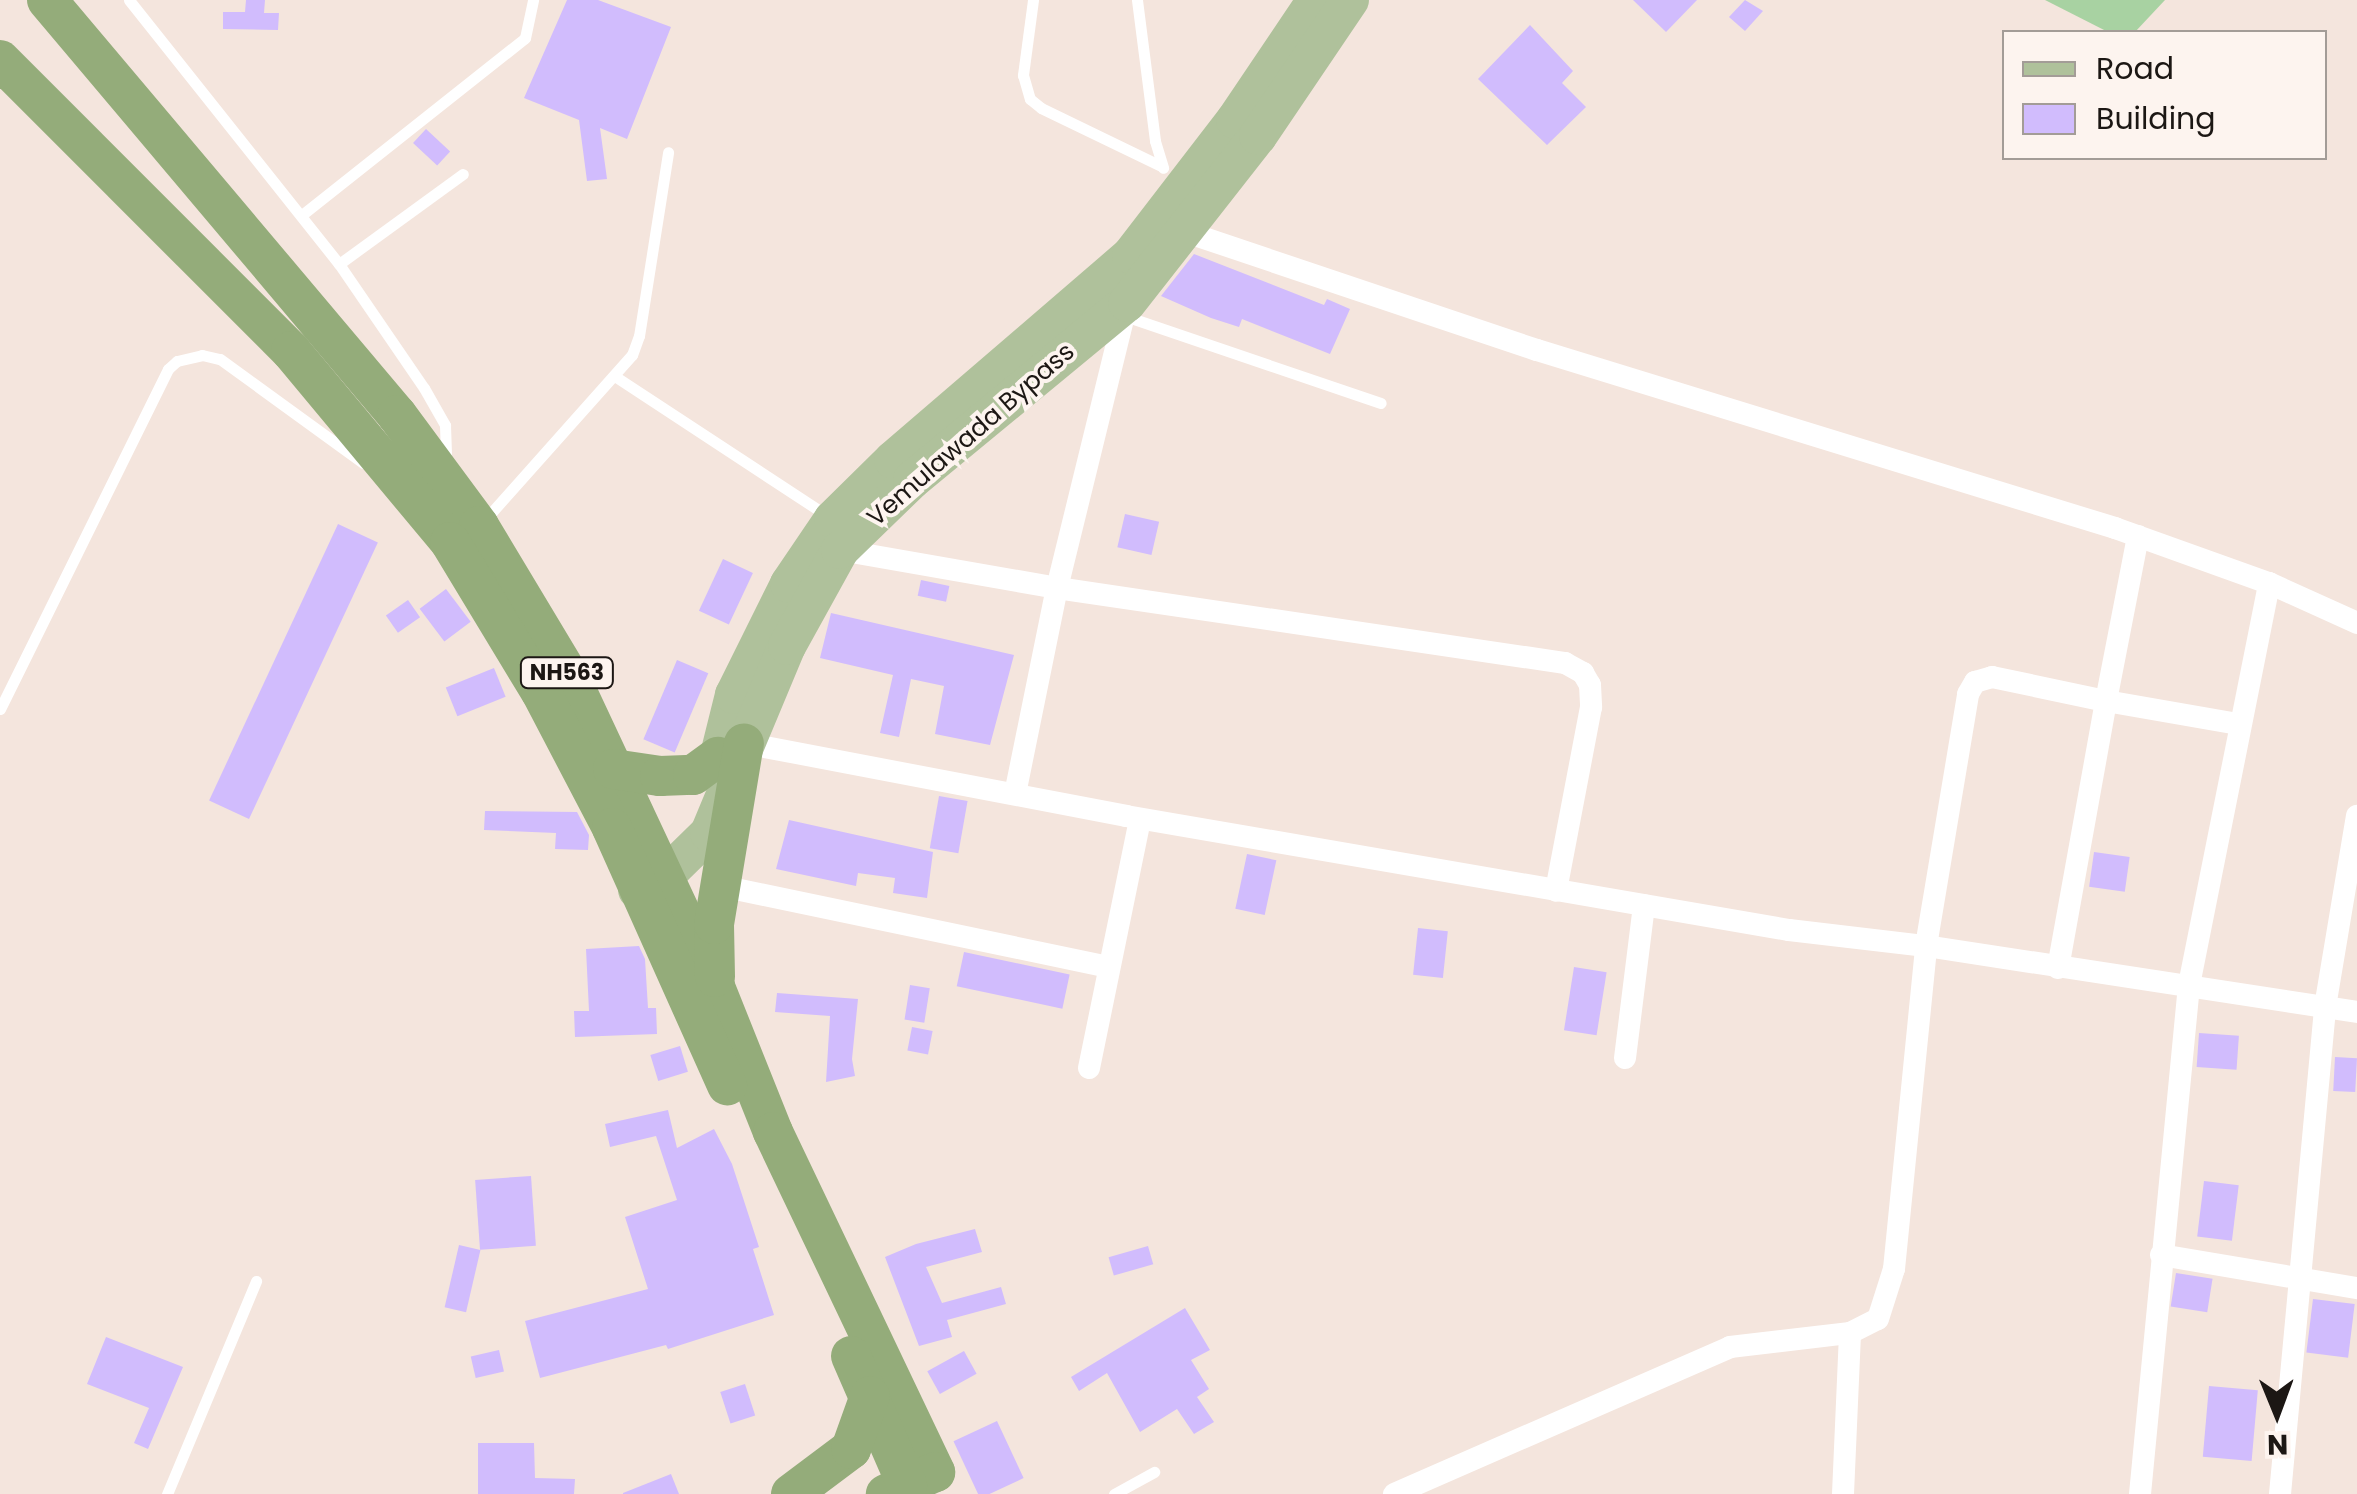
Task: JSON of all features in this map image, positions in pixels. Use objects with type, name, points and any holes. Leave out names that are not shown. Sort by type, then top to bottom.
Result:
[{"type":"highway","name":"NH563","points":[[47,0],[397,415],[480,588],[541,692],[612,828],[646,874],[714,987],[915,1478]]},
{"type":"highway","name":"NH563","points":[[0,60],[433,494],[479,526],[571,679],[612,769],[646,874],[870,1396],[915,1478]]},
{"type":"highway","points":[[612,769],[678,776],[704,770],[731,750]]},
{"type":"highway","points":[[714,987],[714,924],[721,886],[731,750]]},
{"type":"highway","points":[[791,1494],[850,1449],[870,1396]]},
{"type":"highway","points":[[812,1494],[915,1478]]},
{"type":"main road","name":"Vemulawada Bypass","points":[[646,874],[697,823],[787,646],[836,535],[893,460],[1109,276],[1173,177],[1316,0]]},
{"type":"main road","name":"Vemulawada Bypass","points":[[836,535],[912,480],[1125,310],[1186,232],[1350,0]]},
{"type":"street","points":[[1186,232],[1537,350],[2138,536],[2268,583],[2357,623]]},
{"type":"street","points":[[1015,794],[1058,588],[1125,310]]},
{"type":"street","points":[[836,535],[1058,588],[1565,663],[1583,674],[1590,685],[1591,707],[1556,891]]},
{"type":"street","points":[[2058,968],[2138,536]]},
{"type":"street","points":[[2140,1494],[2189,985],[2268,583]]},
{"type":"street","points":[[1394,1494],[1730,1347],[1850,1333],[1878,1320],[1894,1269],[1926,946],[1968,694],[1975,682],[1992,677],[2238,724]]},
{"type":"street","points":[[731,750],[1015,794],[1790,930],[1926,946],[2357,1012]]},
{"type":"street","points":[[2280,1494],[2325,1007],[2357,816]]},
{"type":"street","points":[[1089,1068],[1140,818]]},
{"type":"street","points":[[721,886],[1109,966]]},
{"type":"street","points":[[1625,1058],[1644,906]]},
{"type":"street","points":[[2160,1255],[2357,1288]]},
{"type":"street","points":[[1843,1494],[1850,1333]]},
{"type":"lane","points":[[0,709],[168,369],[178,362],[202,355],[220,359],[433,494],[444,425],[303,214],[128,0]]},
{"type":"lane","points":[[303,214],[525,38],[533,0]]},
{"type":"lane","points":[[1034,0],[1024,75],[1030,99],[1040,108],[1173,177]]},
{"type":"lane","points":[[1138,0],[1173,177]]},
{"type":"lane","points":[[479,526],[616,377],[640,336],[668,152]]},
{"type":"lane","points":[[340,264],[463,174]]},
{"type":"lane","points":[[1125,310],[1381,403]]},
{"type":"lane","points":[[616,377],[836,535]]},
{"type":"lane","points":[[168,1494],[256,1280]]},
{"type":"lane","points":[[1114,1494],[1154,1472]]},
{"type":"green space","points":[[2045,0],[2165,0],[2137,30],[2104,30]]},
{"type":"building","points":[[246,0],[265,0],[264,13],[279,13],[278,30],[223,29],[223,12],[245,12]]},
{"type":"building","points":[[567,0],[598,0],[671,27],[627,139],[600,128],[607,179],[587,181],[579,120],[524,98]]},
{"type":"building","points":[[1633,0],[1697,0],[1666,32]]},
{"type":"building","points":[[1745,0],[1763,11],[1745,31],[1729,17]]},
{"type":"building","points":[[1530,25],[1573,71],[1562,83],[1586,107],[1547,145],[1478,79]]},
{"type":"building","points":[[426,129],[450,152],[437,165],[413,143]]},
{"type":"building","points":[[1194,254],[1324,305],[1327,299],[1350,309],[1330,354],[1242,319],[1239,327],[1211,318],[1161,296]]},
{"type":"building","points":[[1125,514],[1159,522],[1151,555],[1117,547]]},
{"type":"building","points":[[338,524],[378,543],[249,819],[209,800]]},
{"type":"building","points":[[723,559],[753,573],[729,625],[699,611]]},
{"type":"building","points":[[921,580],[949,586],[946,602],[918,596]]},
{"type":"building","points":[[446,589],[471,622],[444,642],[420,609]]},
{"type":"building","points":[[408,600],[420,617],[398,633],[386,615]]},
{"type":"building","points":[[831,613],[1014,655],[990,745],[935,734],[944,686],[911,679],[899,737],[880,733],[893,675],[820,658]]},
{"type":"building","points":[[677,660],[708,673],[675,752],[643,739]]},
{"type":"building","points":[[494,668],[506,697],[457,716],[446,687]]},
{"type":"building","points":[[939,796],[968,801],[958,853],[930,848]]},
{"type":"building","points":[[485,811],[577,812],[589,835],[588,850],[555,849],[556,833],[484,830]]},
{"type":"building","points":[[789,820],[933,852],[927,898],[893,893],[895,878],[858,873],[856,886],[776,869]]},
{"type":"building","points":[[2094,852],[2130,857],[2125,892],[2089,887]]},
{"type":"building","points":[[1247,854],[1276,860],[1265,915],[1235,909]]},
{"type":"building","points":[[1418,928],[1448,931],[1443,978],[1413,975]]},
{"type":"building","points":[[639,946],[645,959],[648,1008],[656,1008],[657,1034],[575,1037],[574,1011],[589,1011],[586,949]]},
{"type":"building","points":[[964,952],[1070,974],[1062,1009],[957,986]]},
{"type":"building","points":[[1574,967],[1607,972],[1597,1035],[1564,1030]]},
{"type":"building","points":[[910,985],[930,988],[924,1023],[905,1020]]},
{"type":"building","points":[[777,993],[858,999],[852,1059],[855,1076],[826,1082],[830,1016],[775,1012]]},
{"type":"building","points":[[912,1027],[933,1031],[928,1055],[907,1051]]},
{"type":"building","points":[[2199,1033],[2239,1036],[2237,1070],[2197,1067]]},
{"type":"building","points":[[680,1046],[688,1072],[658,1081],[650,1055]]},
{"type":"building","points":[[2335,1057],[2357,1058],[2355,1092],[2333,1091]]},
{"type":"building","points":[[668,1110],[677,1148],[714,1129],[732,1164],[759,1247],[753,1249],[774,1315],[668,1349],[666,1345],[540,1378],[525,1321],[648,1289],[625,1217],[677,1200],[656,1136],[610,1147],[605,1124]]},
{"type":"building","points":[[531,1176],[536,1246],[480,1250],[475,1180]]},
{"type":"building","points":[[2204,1181],[2239,1185],[2232,1241],[2197,1237]]},
{"type":"building","points":[[975,1229],[982,1252],[926,1267],[942,1303],[1001,1287],[1006,1304],[947,1320],[952,1337],[919,1346],[885,1257],[916,1244]]},
{"type":"building","points":[[459,1245],[480,1250],[466,1312],[445,1307]]},
{"type":"building","points":[[1148,1246],[1153,1264],[1114,1276],[1109,1257]]},
{"type":"building","points":[[2176,1273],[2213,1279],[2207,1312],[2171,1307]]},
{"type":"building","points":[[2313,1299],[2355,1304],[2348,1358],[2306,1353]]},
{"type":"building","points":[[1185,1308],[1210,1350],[1191,1360],[1209,1389],[1197,1397],[1214,1422],[1194,1434],[1177,1409],[1140,1432],[1107,1373],[1079,1391],[1071,1377]]},
{"type":"building","points":[[106,1337],[183,1367],[148,1449],[134,1443],[149,1408],[87,1384]]},
{"type":"building","points":[[499,1350],[504,1371],[476,1378],[471,1357]]},
{"type":"building","points":[[964,1351],[977,1374],[940,1394],[927,1371]]},
{"type":"building","points":[[745,1384],[755,1415],[730,1423],[720,1392]]},
{"type":"building","points":[[2209,1386],[2258,1390],[2252,1461],[2203,1457]]},
{"type":"building","points":[[997,1421],[1024,1478],[990,1494],[978,1494],[953,1441]]},
{"type":"building","points":[[478,1443],[534,1443],[535,1478],[575,1479],[574,1494],[478,1494]]},
{"type":"building","points":[[671,1474],[679,1494],[623,1494],[623,1493]]}]
